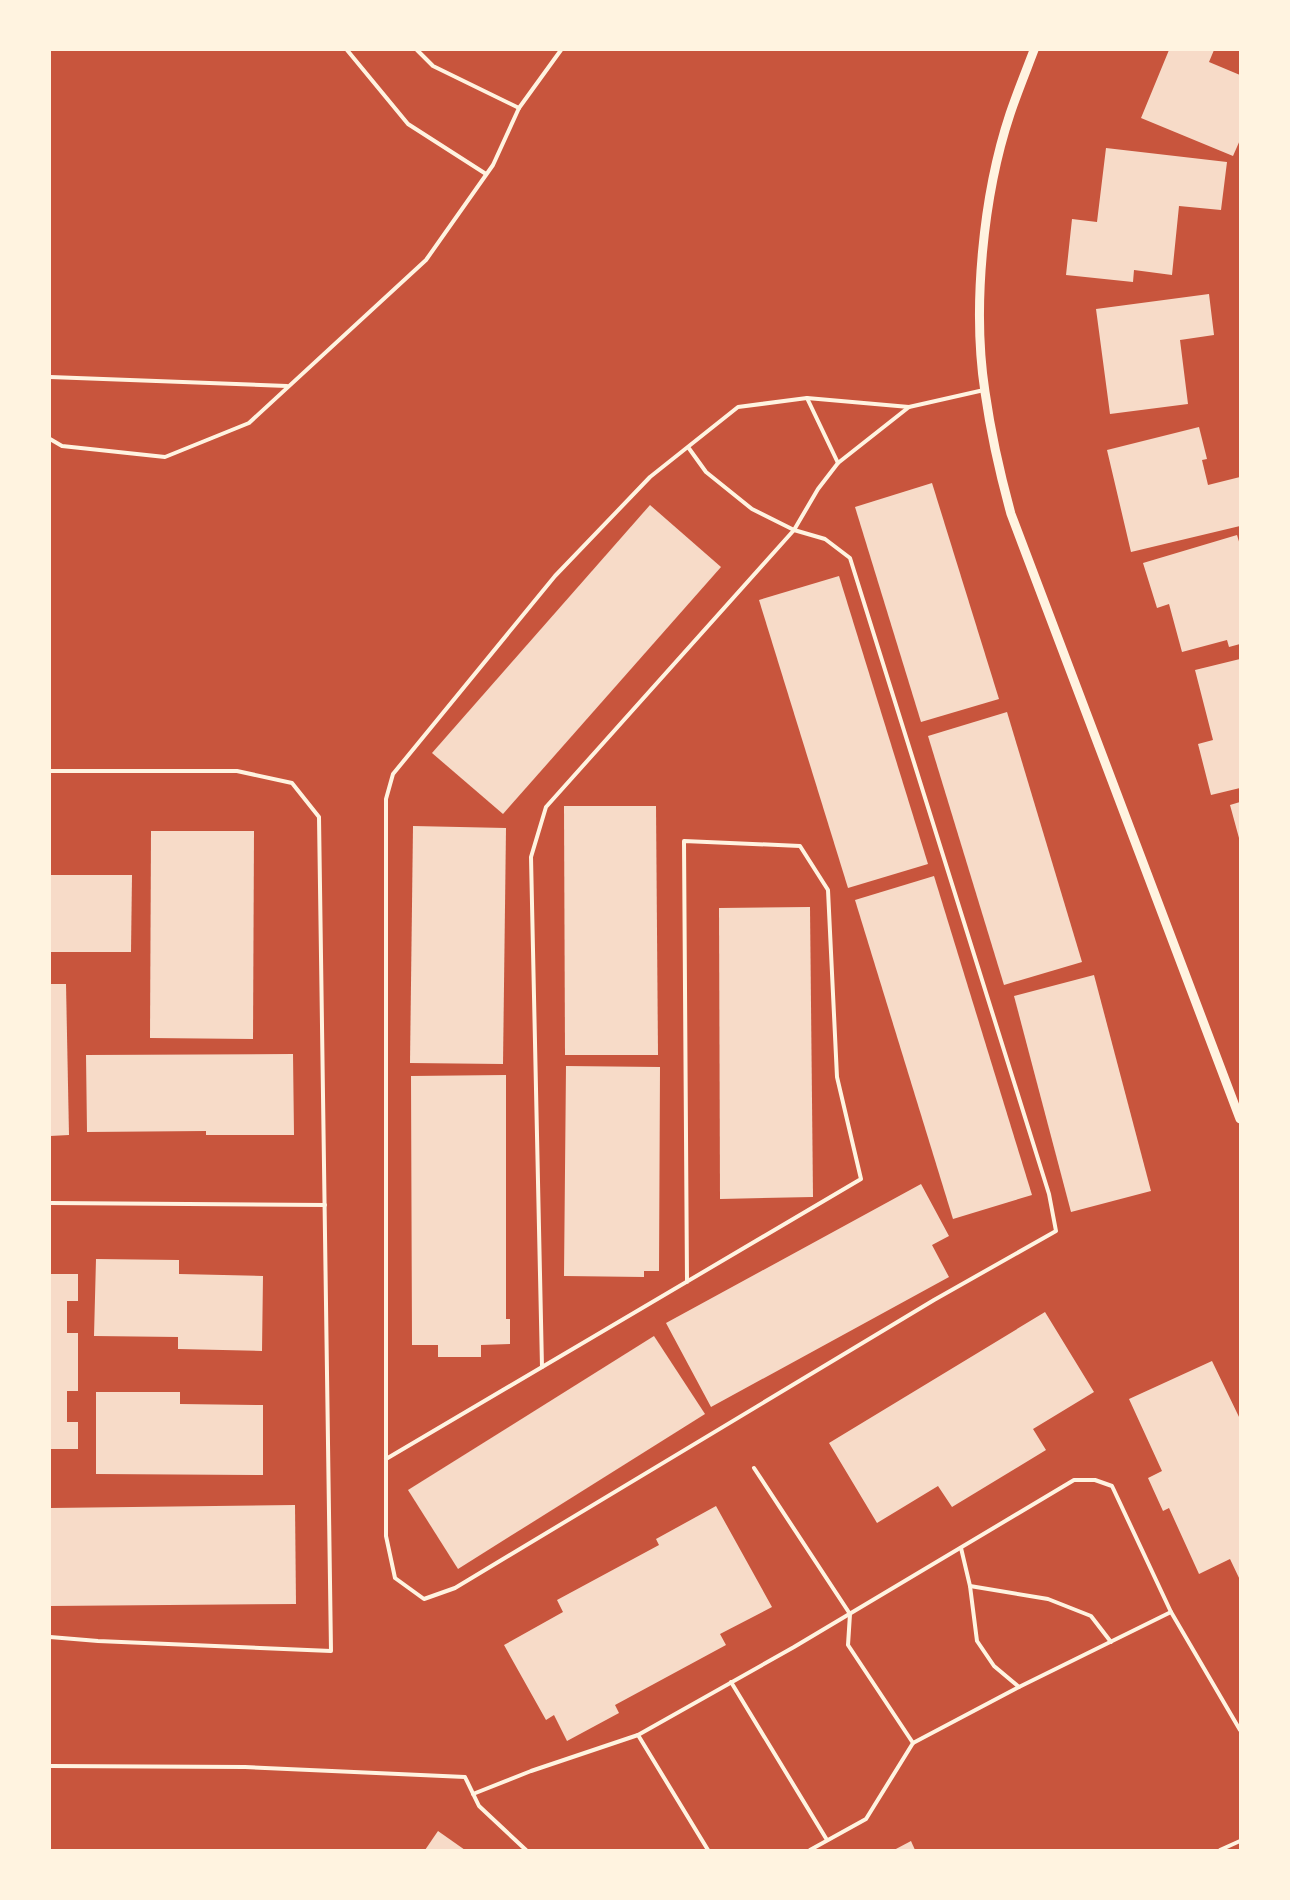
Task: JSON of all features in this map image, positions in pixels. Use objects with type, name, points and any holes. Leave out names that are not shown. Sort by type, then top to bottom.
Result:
[{"type":"street","points":[[1034,50],[1009,115],[991,192],[983,252],[979,321],[984,390],[996,459],[1011,514],[1240,1119]]},
{"type":"lane","points":[[347,50],[408,124],[486,174]]},
{"type":"lane","points":[[417,50],[433,66],[519,108]]},
{"type":"lane","points":[[50,438],[62,446],[166,457],[248,422],[426,260],[492,165],[519,108],[561,50]]},
{"type":"lane","points":[[50,377],[288,386]]},
{"type":"lane","points":[[688,446],[706,472],[752,509],[794,530],[825,538],[850,558],[1049,1194],[1056,1231],[934,1300],[455,1588],[424,1599],[395,1578],[386,1536],[386,799],[393,774],[555,576],[650,477],[688,446],[738,408],[808,398],[909,407],[984,390]]},
{"type":"lane","points":[[808,398],[838,463]]},
{"type":"lane","points":[[542,1367],[531,857],[546,807],[794,530],[818,489],[838,463],[909,407]]},
{"type":"lane","points":[[50,771],[237,770],[292,783],[319,817],[331,1650],[50,1637]]},
{"type":"lane","points":[[386,1459],[687,1282],[861,1179],[838,1077],[828,890],[800,846],[684,842],[687,1282]]},
{"type":"lane","points":[[50,1203],[325,1204]]},
{"type":"lane","points":[[754,1468],[850,1614],[848,1645],[913,1742]]},
{"type":"lane","points":[[473,1794],[531,1771],[638,1735],[850,1614],[1074,1480],[1095,1480],[1112,1486],[1171,1612],[1240,1730]]},
{"type":"lane","points":[[961,1548],[970,1586],[977,1641],[994,1666],[1019,1687]]},
{"type":"lane","points":[[970,1586],[1048,1599],[1091,1616],[1111,1642]]},
{"type":"lane","points":[[810,1850],[866,1820],[913,1742],[1171,1612]]},
{"type":"lane","points":[[731,1682],[827,1840]]},
{"type":"lane","points":[[638,1735],[708,1850]]},
{"type":"lane","points":[[50,1766],[245,1766],[465,1777],[479,1806],[526,1850]]},
{"type":"lane","points":[[1220,1850],[1240,1841]]},
{"type":"building","points":[[1169,50],[1214,50],[1209,62],[1240,75],[1240,140],[1233,156],[1141,118]]},
{"type":"building","points":[[1106,148],[1227,162],[1221,210],[1179,206],[1172,275],[1134,270],[1133,282],[1066,275],[1072,219],[1097,222]]},
{"type":"building","points":[[1209,294],[1214,335],[1180,340],[1188,404],[1110,414],[1096,309]]},
{"type":"building","points":[[1199,427],[1207,459],[1202,460],[1208,485],[1240,477],[1240,526],[1131,552],[1107,450]]},
{"type":"building","points":[[932,483],[999,699],[921,722],[855,507]]},
{"type":"building","points":[[650,505],[721,567],[503,814],[432,753]]},
{"type":"building","points":[[1237,535],[1240,545],[1240,644],[1229,647],[1227,640],[1182,652],[1169,604],[1157,608],[1143,563]]},
{"type":"building","points":[[839,576],[928,864],[848,888],[759,600]]},
{"type":"building","points":[[1240,659],[1240,788],[1211,795],[1198,744],[1213,740],[1195,670]]},
{"type":"building","points":[[1007,712],[1082,962],[1004,985],[928,736]]},
{"type":"building","points":[[1240,802],[1240,838],[1239,838],[1230,805]]},
{"type":"building","points":[[564,806],[656,806],[658,1055],[565,1055]]},
{"type":"building","points":[[413,826],[506,828],[503,1064],[410,1063]]},
{"type":"building","points":[[151,831],[254,831],[253,1039],[150,1038]]},
{"type":"building","points":[[50,875],[132,875],[131,952],[50,952]]},
{"type":"building","points":[[934,876],[1032,1195],[953,1219],[855,900]]},
{"type":"building","points":[[810,907],[813,1197],[720,1199],[719,908]]},
{"type":"building","points":[[1094,975],[1151,1191],[1071,1212],[1014,996]]},
{"type":"building","points":[[50,984],[66,984],[69,1135],[50,1136]]},
{"type":"building","points":[[293,1054],[294,1135],[206,1135],[206,1131],[87,1132],[86,1055]]},
{"type":"building","points":[[566,1066],[660,1067],[659,1271],[644,1271],[644,1277],[564,1276]]},
{"type":"building","points":[[506,1075],[506,1319],[510,1319],[510,1344],[481,1345],[481,1357],[438,1357],[438,1345],[412,1345],[411,1076]]},
{"type":"building","points":[[921,1184],[949,1236],[932,1245],[949,1277],[711,1407],[666,1323]]},
{"type":"building","points":[[96,1259],[179,1260],[179,1274],[263,1276],[262,1351],[178,1349],[178,1337],[94,1336]]},
{"type":"building","points":[[50,1274],[78,1274],[78,1301],[67,1301],[67,1333],[78,1333],[78,1391],[67,1391],[67,1422],[78,1422],[78,1449],[50,1449]]},
{"type":"building","points":[[1045,1312],[1094,1392],[1033,1429],[1046,1450],[952,1507],[938,1486],[877,1523],[829,1443]]},
{"type":"building","points":[[654,1336],[705,1414],[458,1569],[408,1490]]},
{"type":"building","points":[[1212,1361],[1240,1419],[1240,1580],[1230,1559],[1199,1574],[1169,1508],[1163,1511],[1148,1478],[1162,1471],[1129,1399]]},
{"type":"building","points":[[96,1392],[180,1392],[180,1404],[263,1405],[263,1475],[96,1474]]},
{"type":"building","points":[[295,1505],[296,1604],[50,1606],[50,1508]]},
{"type":"building","points":[[716,1506],[772,1607],[720,1634],[726,1645],[615,1705],[619,1713],[567,1741],[554,1715],[546,1720],[504,1645],[563,1612],[557,1600],[659,1545],[656,1539]]},
{"type":"building","points":[[438,1831],[465,1850],[425,1850]]},
{"type":"building","points":[[911,1841],[915,1850],[894,1850]]}]
